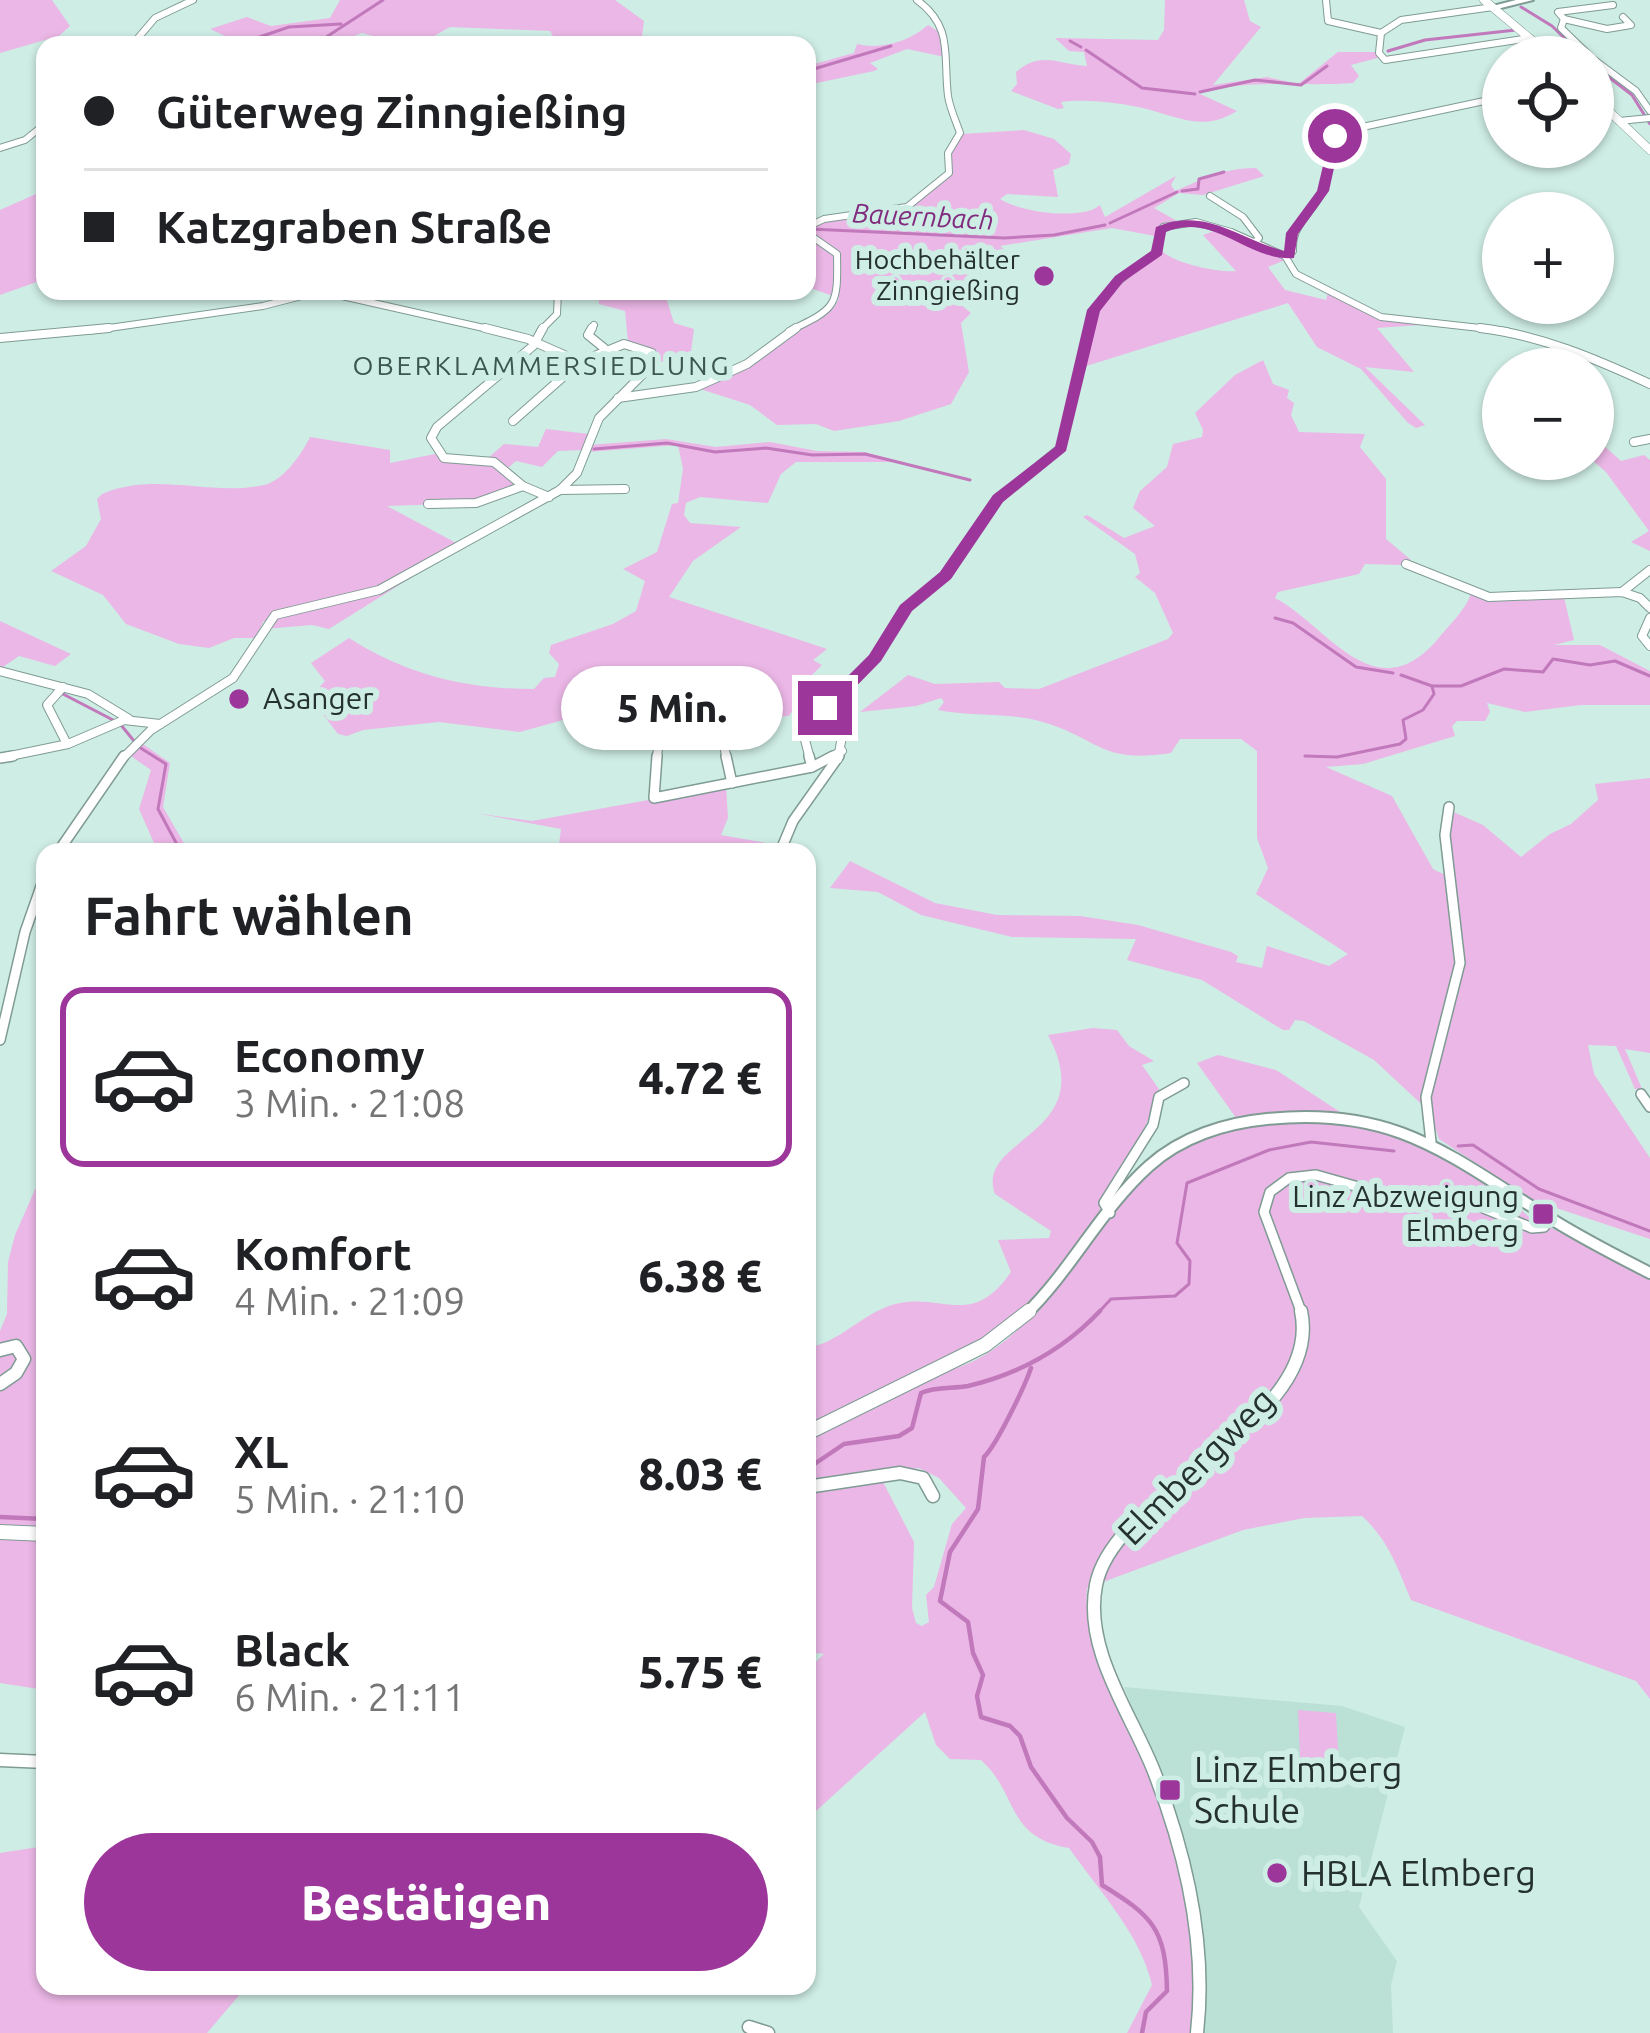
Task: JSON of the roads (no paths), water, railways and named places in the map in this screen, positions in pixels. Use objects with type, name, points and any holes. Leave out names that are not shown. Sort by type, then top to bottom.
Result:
[{"type":"highway","points":[[1488,2],[1521,2]]},
{"type":"highway","points":[[1506,17],[1521,2]]},
{"type":"main road","points":[[1488,2],[1528,36]]},
{"type":"main road","points":[[1614,116],[1650,150]]},
{"type":"street","points":[[139,36],[154,18],[193,0]]},
{"type":"street","points":[[816,224],[824,219],[902,209],[949,173],[948,153],[960,133],[948,101],[946,31],[940,16],[916,0]]},
{"type":"street","points":[[1326,0],[1324,16],[1330,22],[1381,33],[1401,20],[1488,2]]},
{"type":"street","points":[[1612,4],[1558,11],[1564,19],[1610,29],[1630,25],[1623,17]]},
{"type":"street","points":[[1564,19],[1561,28],[1569,36]]},
{"type":"street","points":[[1381,33],[1379,53],[1385,60],[1482,45]]},
{"type":"street","points":[[1444,52],[1452,58]]},
{"type":"street","points":[[1614,74],[1636,91],[1647,116],[1619,121]]},
{"type":"street","points":[[1285,256],[1293,250],[1292,233],[1323,191],[1330,144],[1340,133],[1482,102]]},
{"type":"street","points":[[0,148],[36,131]]},
{"type":"street","points":[[1210,196],[1244,217],[1258,238],[1255,242]]},
{"type":"street","points":[[783,843],[790,819],[842,751],[842,735],[826,712],[828,701],[876,658],[906,608],[946,575],[998,499],[1066,441],[1070,397],[1096,304],[1119,279],[1157,252],[1158,233],[1167,225],[1203,223],[1255,242],[1285,256],[1296,274],[1381,317],[1494,328],[1603,362],[1650,384]]},
{"type":"street","points":[[618,398],[696,387],[747,364],[786,331],[831,310],[838,298],[837,254],[816,237]]},
{"type":"street","points":[[0,338],[50,336],[286,300]]},
{"type":"street","points":[[374,300],[533,341],[580,362]]},
{"type":"street","points":[[549,496],[523,486],[494,462],[444,458],[431,438],[437,427],[533,341],[556,314],[557,300]]},
{"type":"street","points":[[594,325],[588,335],[604,348]]},
{"type":"street","points":[[64,843],[119,761],[160,724],[233,678],[255,650],[264,625],[275,615],[379,590],[560,490],[577,472],[599,418],[650,370],[654,358],[648,349],[632,344],[604,348],[580,362],[513,422]]},
{"type":"street","points":[[1634,442],[1650,439]]},
{"type":"street","points":[[428,504],[476,503],[523,486]]},
{"type":"street","points":[[560,490],[625,488]]},
{"type":"street","points":[[1406,564],[1482,596],[1622,592],[1640,598],[1650,608]]},
{"type":"street","points":[[1622,592],[1622,587],[1650,570]]},
{"type":"street","points":[[1480,578],[1482,596]]},
{"type":"street","points":[[1650,618],[1642,636],[1650,646]]},
{"type":"street","points":[[0,671],[63,687],[123,711],[129,719]]},
{"type":"street","points":[[63,687],[47,705],[67,744]]},
{"type":"street","points":[[0,758],[67,744],[129,719],[160,724]]},
{"type":"street","points":[[718,720],[732,783]]},
{"type":"street","points":[[660,725],[654,798],[812,767],[842,751]]},
{"type":"street","points":[[802,732],[812,767]]},
{"type":"street","points":[[1431,1142],[1426,1097],[1460,963],[1444,835],[1449,806]]},
{"type":"street","points":[[0,1040],[36,901]]},
{"type":"street","points":[[1110,1213],[1105,1203],[1153,1125],[1160,1097],[1184,1083]]},
{"type":"street","points":[[1641,1094],[1650,1107]]},
{"type":"street","points":[[816,1428],[1008,1330],[1166,1153],[1228,1127],[1284,1118],[1340,1118],[1431,1142],[1550,1219],[1650,1274]]},
{"type":"street","name":"Elmbergweg","points":[[1197,2033],[1201,1987],[1197,1946],[1170,1820],[1135,1721],[1094,1628],[1091,1593],[1102,1562],[1252,1416],[1297,1356],[1304,1339],[1302,1310],[1263,1215],[1269,1192],[1277,1185],[1298,1176],[1320,1175],[1385,1196],[1460,1198],[1532,1228],[1544,1227],[1550,1219]]},
{"type":"street","points":[[0,1350],[16,1346],[24,1359],[16,1373],[0,1384]]},
{"type":"street","points":[[816,1486],[914,1474],[931,1485],[934,1496]]},
{"type":"street","points":[[0,1532],[36,1534]]},
{"type":"street","points":[[0,1760],[36,1762]]},
{"type":"street","points":[[749,2027],[768,2033]]},
{"type":"waterway","points":[[328,36],[383,0]]},
{"type":"waterway","points":[[1521,7],[1562,36]]},
{"type":"waterway","points":[[263,36],[289,27],[341,24]]},
{"type":"waterway","name":"Bauernbach","points":[[1388,51],[1425,40],[1516,30]]},
{"type":"waterway","points":[[1070,41],[1081,47]]},
{"type":"waterway","points":[[816,68],[891,46]]},
{"type":"waterway","points":[[1086,50],[1142,88],[1195,94]]},
{"type":"waterway","points":[[1200,92],[1255,80],[1301,85],[1327,66]]},
{"type":"waterway","points":[[1614,81],[1632,95],[1650,124]]},
{"type":"waterway","name":"Bauernbach","points":[[1182,191],[1198,189],[1199,179],[1224,172]]},
{"type":"waterway","name":"Bauernbach","points":[[1110,223],[1177,192]]},
{"type":"waterway","name":"Bauernbach","points":[[816,229],[1004,238],[1105,225]]},
{"type":"waterway","points":[[594,449],[667,443],[715,452],[766,448],[812,455],[865,454],[970,480]]},
{"type":"waterway","points":[[1275,618],[1293,623],[1356,667],[1393,673]]},
{"type":"waterway","points":[[1432,686],[1461,686],[1504,669],[1543,672],[1553,659],[1590,665],[1615,661],[1650,676]]},
{"type":"waterway","points":[[1401,675],[1432,686]]},
{"type":"waterway","points":[[1305,756],[1337,757],[1400,744],[1406,739],[1403,720],[1423,710],[1434,694],[1432,686]]},
{"type":"waterway","points":[[63,694],[113,720]]},
{"type":"waterway","points":[[121,725],[134,741]]},
{"type":"waterway","points":[[139,747],[166,764],[158,809],[176,843]]},
{"type":"waterway","points":[[1099,1312],[1111,1299],[1175,1296],[1189,1284],[1190,1261],[1177,1243],[1187,1183],[1269,1150],[1311,1142],[1394,1151]]},
{"type":"waterway","points":[[1458,1146],[1473,1145],[1539,1189],[1650,1231]]},
{"type":"waterway","points":[[816,1463],[844,1444],[899,1436],[912,1428],[921,1393],[968,1386],[1023,1367],[1056,1348],[1099,1312]]},
{"type":"waterway","points":[[1031,1368],[1003,1429],[984,1457],[978,1509],[950,1552],[940,1601],[968,1622],[973,1653],[983,1675],[977,1696],[981,1717],[1010,1726],[1020,1736],[1031,1767],[1067,1818],[1092,1842],[1100,1857],[1102,1885],[1144,1916],[1159,1938],[1167,1991],[1146,2012],[1142,2033]]},
{"type":"waterway","points":[[0,1517],[36,1519]]},
{"type":"place","name":"Hochbehälter Zinngießing","points":[[1044,276]]},
{"type":"place","name":"Asanger","points":[[239,699]]},
{"type":"place","name":"Linz Abzweigung Elmberg","points":[[1543,1214]]},
{"type":"place","name":"Linz Elmberg Schule","points":[[1170,1790]]},
{"type":"place","name":"HBLA Elmberg","points":[[1277,1873]]},
{"type":"district","name":"OBERKLAMMERSIEDLUNG","points":[[542,366]]}]
